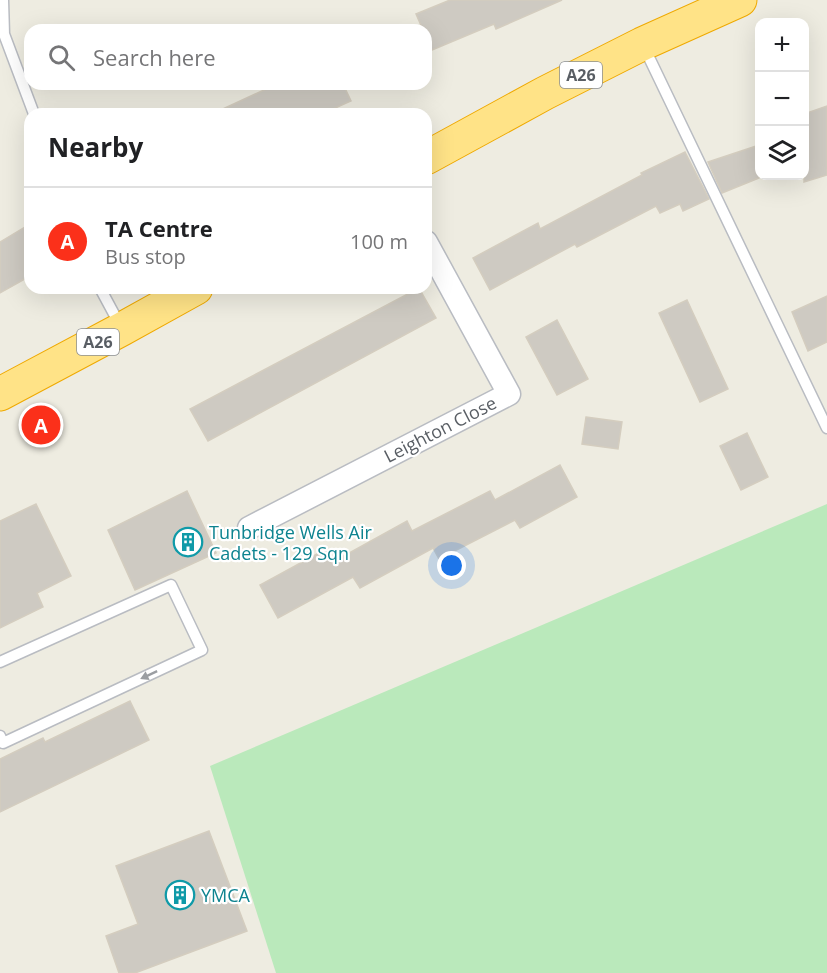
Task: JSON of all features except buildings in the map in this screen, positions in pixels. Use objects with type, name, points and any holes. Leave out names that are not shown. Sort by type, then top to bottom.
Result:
[{"type":"highway","name":"A26","points":[[432,155],[545,93],[728,2]]},
{"type":"highway","name":"A26","points":[[0,394],[185,294]]},
{"type":"street","name":"Leighton Close","points":[[249,528],[509,394],[432,253]]},
{"type":"lane","points":[[3,0],[4,34],[24,87]]},
{"type":"lane","points":[[642,44],[827,428]]},
{"type":"lane","points":[[25,90],[32,108]]},
{"type":"lane","points":[[103,294],[122,330]]},
{"type":"lane","points":[[0,662],[171,585],[202,650],[3,743],[0,736]]},
{"type":"green space","points":[[827,504],[827,973],[276,973],[210,766]]},
{"type":"place","name":"TA Centre","points":[[41,425]]},
{"type":"place","name":"Tunbridge Wells Air Cadets - 129 Sqn","points":[[188,542]]},
{"type":"place","name":"YMCA","points":[[180,895]]}]
